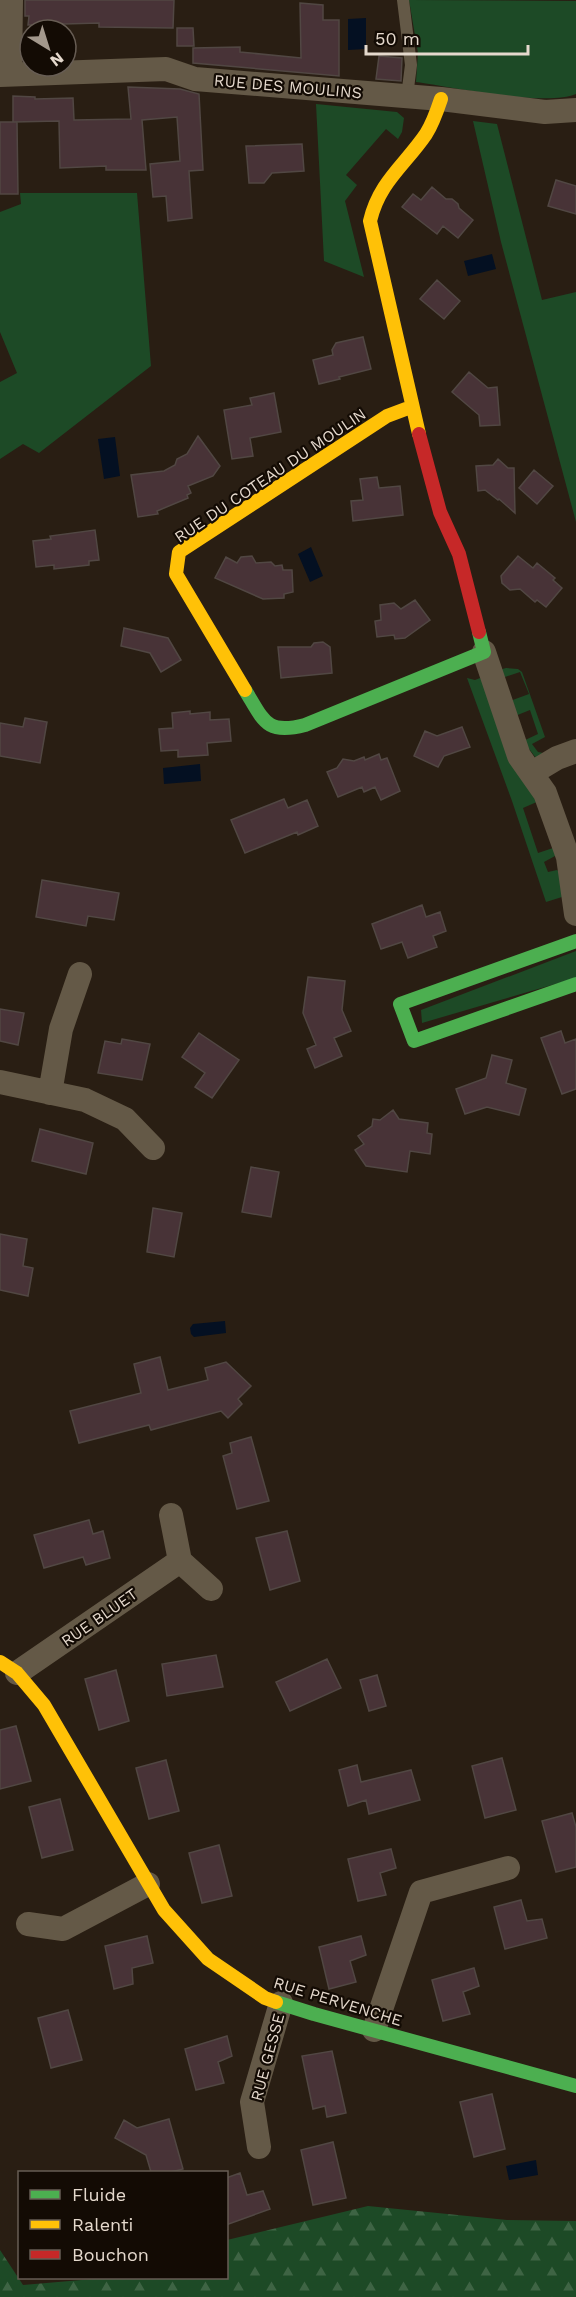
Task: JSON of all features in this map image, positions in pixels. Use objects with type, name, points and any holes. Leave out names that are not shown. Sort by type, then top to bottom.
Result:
[{"type":"street","points":[[5,75],[11,0]]},
{"type":"street","name":"RUE DES MOULINS","points":[[5,75],[166,69],[195,79],[441,99],[545,112],[576,110]]},
{"type":"street","points":[[441,99],[437,116],[425,138],[377,194],[370,221],[411,407],[440,512],[459,554],[484,652],[519,756],[545,794],[568,858],[576,914]]},
{"type":"street","name":"RUE DU COTEAU DU MOULIN","points":[[411,407],[387,416],[179,552],[176,574],[262,718],[272,729],[284,730],[305,725],[484,652]]},
{"type":"street","points":[[532,773],[557,758],[576,751]]},
{"type":"street","points":[[576,941],[400,1004],[414,1041],[576,984]]},
{"type":"street","points":[[50,1093],[61,1029],[80,974]]},
{"type":"street","points":[[0,1082],[85,1100],[125,1119],[153,1148]]},
{"type":"street","points":[[171,1515],[180,1561],[211,1589]]},
{"type":"street","name":"RUE BLUET","points":[[9,1668],[180,1561]]},
{"type":"street","name":"RUE PERVENCHE","points":[[9,1668],[44,1705],[164,1910],[208,1959],[265,1998],[576,2086]]},
{"type":"street","points":[[374,2030],[421,1892],[508,1868]]},
{"type":"street","points":[[27,1924],[63,1929],[148,1884]]},
{"type":"street","name":"RUE GESSE","points":[[259,2147],[252,2102],[281,2003]]},
{"type":"lane","points":[[403,0],[411,64],[407,96]]},
{"type":"green space","points":[[409,0],[576,1],[576,94],[562,97],[522,97],[416,82],[418,53]]},
{"type":"green space","points":[[316,104],[397,112],[404,118],[402,132],[398,139],[386,129],[346,175],[357,185],[345,201],[364,277],[324,261]]},
{"type":"green space","points":[[473,121],[497,124],[542,300],[576,292],[576,522],[501,242]]},
{"type":"green space","points":[[20,193],[137,193],[151,366],[39,453],[23,444],[0,459],[0,382],[17,373],[0,332],[0,212],[21,204]]},
{"type":"green space","points":[[518,669],[522,672],[545,737],[532,744],[538,752],[543,753],[536,758],[523,741],[538,734],[530,710],[515,716],[510,701],[529,694],[520,672],[502,678],[499,670]]},
{"type":"green space","points":[[467,678],[475,680],[480,678],[483,681],[539,801],[523,808],[538,853],[556,847],[555,856],[544,862],[548,872],[557,870],[559,872],[562,897],[546,902]]},
{"type":"green space","points":[[576,951],[576,978],[422,1023],[421,1010]]},
{"type":"green space","points":[[368,2206],[507,2220],[576,2221],[576,2297],[0,2297],[0,2250],[23,2285],[93,2279],[228,2279],[228,2240]]},
{"type":"water","points":[[366,18],[366,49],[348,50],[348,19]]},
{"type":"water","points":[[492,254],[496,269],[468,276],[464,261]]},
{"type":"water","points":[[115,437],[120,476],[104,479],[98,439]]},
{"type":"water","points":[[311,547],[323,576],[310,582],[298,554]]},
{"type":"water","points":[[200,764],[201,781],[164,784],[163,768]]},
{"type":"water","points":[[225,1321],[226,1333],[194,1337],[191,1334],[190,1328],[193,1324]]},
{"type":"water","points":[[536,2160],[538,2175],[509,2180],[506,2166]]},
{"type":"building","points":[[25,0],[174,0],[173,28],[99,27],[99,23],[78,24],[78,18],[29,18],[29,16],[25,16]]},
{"type":"building","points":[[300,3],[323,5],[323,20],[339,20],[339,76],[193,63],[193,48],[240,47],[240,52],[301,58]]},
{"type":"building","points":[[177,28],[193,28],[194,46],[177,46]]},
{"type":"building","points":[[379,56],[402,58],[401,81],[376,79]]},
{"type":"building","points":[[128,87],[180,89],[199,94],[203,170],[189,171],[192,218],[168,221],[166,196],[153,197],[150,164],[180,161],[177,117],[142,120],[146,170],[106,170],[106,166],[60,168],[59,121],[13,122],[13,96],[35,97],[35,99],[73,98],[74,120],[131,119]]},
{"type":"building","points":[[0,122],[17,122],[18,194],[0,194]]},
{"type":"building","points":[[302,144],[304,171],[272,173],[264,183],[249,183],[246,146]]},
{"type":"building","points":[[556,180],[576,186],[576,214],[548,206]]},
{"type":"building","points":[[432,187],[446,199],[452,199],[473,220],[458,238],[443,226],[437,234],[402,207],[413,194],[421,200]]},
{"type":"building","points":[[437,280],[460,301],[444,319],[420,299]]},
{"type":"building","points":[[363,337],[371,369],[319,384],[313,360],[333,355],[332,350],[336,343]]},
{"type":"building","points":[[469,372],[488,388],[497,387],[500,425],[480,426],[479,415],[452,392]]},
{"type":"building","points":[[274,393],[281,432],[250,438],[253,456],[232,459],[224,410],[252,405],[250,398]]},
{"type":"building","points":[[198,436],[220,466],[213,476],[188,486],[191,493],[187,495],[188,498],[157,511],[158,514],[138,517],[131,475],[164,471],[175,465],[177,459],[187,454]]},
{"type":"building","points":[[498,459],[508,468],[514,468],[515,513],[485,490],[478,491],[476,466],[493,465]]},
{"type":"building","points":[[534,470],[553,486],[537,504],[519,488]]},
{"type":"building","points":[[377,477],[379,488],[400,486],[403,515],[353,521],[351,501],[363,500],[360,479]]},
{"type":"building","points":[[95,530],[99,560],[89,561],[89,565],[54,569],[54,565],[36,567],[33,541],[51,539],[50,536]]},
{"type":"building","points":[[252,556],[256,563],[271,562],[275,566],[282,565],[283,570],[292,570],[293,592],[284,594],[284,598],[263,599],[215,578],[226,557],[237,563],[241,557]]},
{"type":"building","points":[[518,556],[533,568],[537,563],[555,578],[553,580],[562,588],[546,607],[537,600],[535,602],[520,589],[510,590],[502,583],[501,576]]},
{"type":"building","points":[[415,600],[430,620],[405,638],[395,639],[394,635],[377,637],[375,621],[381,620],[380,605],[394,603],[401,609]]},
{"type":"building","points":[[124,628],[168,638],[181,660],[161,672],[150,653],[121,646]]},
{"type":"building","points":[[323,642],[330,647],[332,673],[281,678],[278,647],[311,647],[314,643]]},
{"type":"building","points":[[190,711],[190,714],[210,712],[210,720],[229,719],[231,741],[207,743],[208,755],[178,757],[178,750],[161,751],[159,729],[173,728],[172,713]]},
{"type":"building","points":[[25,718],[47,722],[40,763],[0,756],[0,723],[23,727]]},
{"type":"building","points":[[462,727],[470,747],[444,756],[438,767],[414,756],[425,731],[437,736]]},
{"type":"building","points":[[379,754],[381,760],[387,758],[400,791],[381,800],[375,787],[364,792],[362,787],[338,797],[327,772],[337,768],[343,759],[354,761],[364,757],[365,760]]},
{"type":"building","points":[[284,799],[288,808],[307,800],[318,826],[245,853],[231,820]]},
{"type":"building","points":[[42,880],[119,893],[114,920],[88,916],[86,926],[36,917]]},
{"type":"building","points":[[422,905],[426,917],[440,912],[446,931],[433,936],[437,947],[408,958],[402,942],[381,949],[372,924]]},
{"type":"building","points":[[308,977],[345,981],[342,1010],[351,1031],[334,1038],[342,1056],[315,1068],[307,1049],[316,1045],[303,1013]]},
{"type":"building","points":[[0,1009],[24,1013],[18,1045],[0,1041]]},
{"type":"building","points":[[561,1031],[565,1043],[576,1039],[576,1089],[562,1094],[541,1038]]},
{"type":"building","points":[[199,1033],[239,1060],[212,1098],[195,1087],[205,1073],[182,1057]]},
{"type":"building","points":[[122,1039],[150,1044],[142,1080],[98,1073],[105,1041],[121,1044]]},
{"type":"building","points":[[492,1055],[512,1060],[506,1083],[526,1089],[519,1115],[487,1107],[465,1114],[456,1089],[486,1078]]},
{"type":"building","points":[[393,1110],[399,1119],[428,1123],[427,1133],[432,1134],[430,1154],[410,1151],[407,1172],[366,1166],[355,1150],[364,1144],[358,1136],[372,1126],[373,1119],[380,1120]]},
{"type":"building","points":[[40,1129],[93,1143],[86,1174],[32,1161]]},
{"type":"building","points":[[251,1167],[279,1172],[271,1217],[242,1212]]},
{"type":"building","points":[[153,1208],[182,1213],[174,1257],[147,1252]]},
{"type":"building","points":[[0,1234],[27,1239],[23,1266],[33,1268],[28,1296],[0,1290]]},
{"type":"building","points":[[160,1357],[168,1390],[208,1380],[205,1368],[226,1362],[251,1386],[238,1399],[242,1404],[228,1418],[221,1411],[151,1430],[149,1425],[79,1443],[70,1411],[141,1393],[134,1364]]},
{"type":"building","points":[[251,1437],[269,1501],[237,1509],[223,1456],[232,1453],[230,1443]]},
{"type":"building","points":[[89,1520],[93,1534],[103,1531],[110,1558],[86,1565],[83,1557],[44,1568],[34,1535]]},
{"type":"building","points":[[287,1531],[300,1581],[270,1590],[256,1538]]},
{"type":"building","points":[[216,1655],[223,1687],[167,1696],[162,1664]]},
{"type":"building","points":[[327,1659],[341,1688],[290,1711],[276,1682]]},
{"type":"building","points":[[116,1670],[129,1721],[99,1730],[85,1679]]},
{"type":"building","points":[[377,1675],[386,1706],[369,1711],[360,1680]]},
{"type":"building","points":[[16,1726],[31,1781],[0,1789],[0,1730]]},
{"type":"building","points":[[502,1758],[516,1810],[485,1818],[472,1766]]},
{"type":"building","points":[[166,1760],[179,1811],[149,1819],[136,1768]]},
{"type":"building","points":[[357,1765],[361,1782],[411,1770],[420,1800],[369,1814],[366,1800],[348,1806],[339,1770]]},
{"type":"building","points":[[60,1799],[73,1850],[42,1858],[29,1807]]},
{"type":"building","points":[[572,1813],[576,1827],[576,1867],[556,1872],[542,1821]]},
{"type":"building","points":[[219,1845],[232,1896],[202,1903],[189,1853]]},
{"type":"building","points":[[391,1849],[396,1868],[380,1873],[386,1895],[358,1901],[348,1859]]},
{"type":"building","points":[[521,1900],[527,1921],[542,1919],[547,1938],[505,1949],[494,1907]]},
{"type":"building","points":[[147,1936],[153,1963],[132,1968],[133,1984],[114,1989],[105,1946]]},
{"type":"building","points":[[361,1936],[366,1955],[350,1961],[356,1982],[329,1989],[319,1947]]},
{"type":"building","points":[[474,1968],[479,1986],[463,1992],[470,2014],[443,2021],[432,1980]]},
{"type":"building","points":[[68,2010],[82,2060],[51,2068],[38,2018]]},
{"type":"building","points":[[227,2036],[232,2056],[218,2062],[224,2083],[196,2090],[185,2049]]},
{"type":"building","points":[[332,2051],[346,2113],[327,2117],[325,2106],[313,2109],[302,2056]]},
{"type":"building","points":[[492,2094],[505,2149],[474,2157],[460,2102]]},
{"type":"building","points":[[169,2119],[183,2169],[151,2171],[146,2155],[115,2138],[124,2120],[137,2128]]},
{"type":"building","points":[[333,2142],[346,2198],[313,2205],[301,2150]]},
{"type":"building","points":[[240,2173],[247,2195],[263,2191],[270,2209],[228,2224],[228,2177]]},
{"type":"traffic: fast","points":[[245,690],[268,723],[282,728],[305,725],[484,652],[479,632]]},
{"type":"traffic: fast","points":[[576,941],[400,1004],[414,1041],[576,984]]},
{"type":"traffic: fast","points":[[276,2002],[576,2086]]},
{"type":"traffic: slow","points":[[419,434],[370,221],[380,195],[428,130],[441,99]]},
{"type":"traffic: slow","points":[[245,690],[176,574],[179,552],[387,416],[411,407]]},
{"type":"traffic: slow","points":[[0,1662],[17,1673],[44,1705],[164,1910],[208,1959],[265,1998],[276,2002]]},
{"type":"traffic: jam","points":[[419,434],[440,512],[459,554],[479,632]]}]
